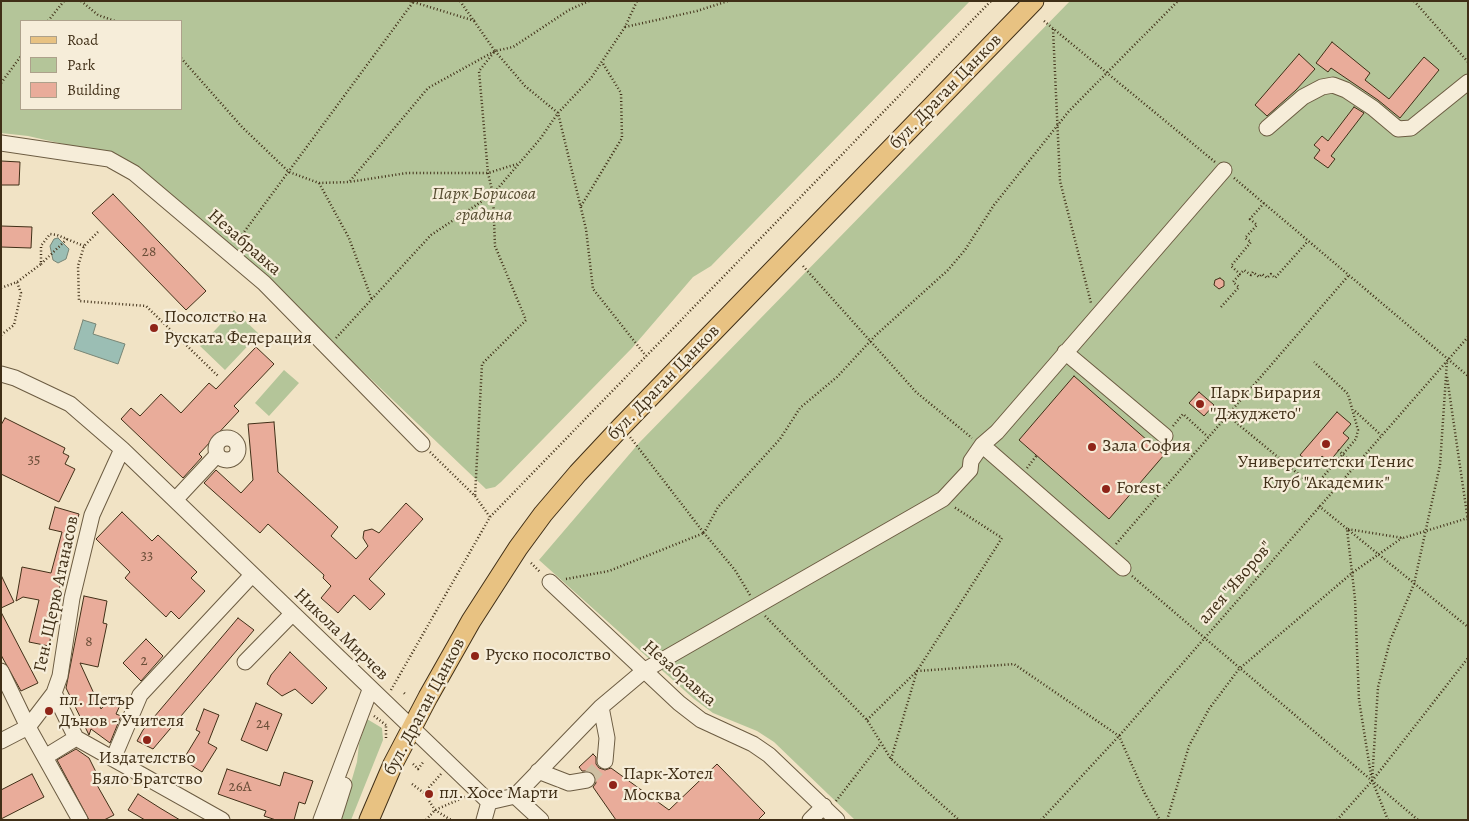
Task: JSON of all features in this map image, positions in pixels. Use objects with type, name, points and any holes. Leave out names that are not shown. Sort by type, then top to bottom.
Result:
[{"type":"main road","name":"бул. Драган Цанков","points":[[369,820],[410,729],[471,621],[518,548],[578,473],[1034,1]]},
{"type":"street","points":[[1267,128],[1303,97],[1322,86],[1333,85],[1346,90],[1373,108],[1398,129],[1410,128],[1468,82]]},
{"type":"street","name":"Незабравка","points":[[1,143],[109,160],[134,173],[264,284],[422,444]]},
{"type":"street","points":[[515,796],[601,707],[645,670],[943,499],[970,470],[971,461],[982,445],[997,432],[1224,170]]},
{"type":"street","points":[[1065,352],[1168,432]]},
{"type":"street","name":"Никола Мирчев","points":[[1,374],[15,378],[70,404],[122,449],[410,729],[483,797]]},
{"type":"street","points":[[982,445],[1123,568]]},
{"type":"street","name":"Ген. Щерю Атанасов","points":[[28,727],[54,693],[60,676],[72,598],[92,515],[122,449]]},
{"type":"street","points":[[175,500],[217,454]]},
{"type":"street","points":[[114,759],[140,695],[252,575]]},
{"type":"street","name":"Незабравка","points":[[550,582],[679,703],[701,720],[753,744],[768,755],[830,812]]},
{"type":"street","points":[[245,662],[292,614]]},
{"type":"street","points":[[1,670],[28,727],[80,820]]},
{"type":"street","points":[[321,820],[370,690]]},
{"type":"street","name":"Ген. Щерю Атанасов","points":[[54,693],[76,738]]},
{"type":"street","points":[[601,707],[607,738],[605,761]]},
{"type":"street","points":[[1,741],[28,727]]},
{"type":"street","points":[[45,757],[76,738],[222,820]]},
{"type":"street","points":[[333,820],[349,768],[350,742]]},
{"type":"street","points":[[538,771],[569,783],[587,780]]},
{"type":"street","points":[[484,820],[483,797],[515,796],[541,820]]},
{"type":"street","points":[[810,820],[830,812]]},
{"type":"path","points":[[49,20],[64,1]]},
{"type":"path","points":[[81,1],[98,16],[112,20]]},
{"type":"path","points":[[460,1],[495,51],[526,86],[558,113],[580,207],[593,289],[646,357]]},
{"type":"path","points":[[349,182],[428,88],[495,51],[514,47],[569,10],[589,1]]},
{"type":"path","points":[[327,348],[431,234],[493,194],[558,113],[591,78],[625,27],[637,1]]},
{"type":"path","points":[[625,27],[697,11],[728,1]]},
{"type":"path","points":[[389,692],[490,517],[991,1]]},
{"type":"path","points":[[550,582],[608,571],[704,533],[718,507],[780,439],[800,408],[837,377],[869,342],[948,270],[965,250],[994,205],[1069,110],[1178,1]]},
{"type":"path","points":[[1414,1],[1468,62]]},
{"type":"path","points":[[228,254],[290,172],[412,2],[476,22]]},
{"type":"path","points":[[1044,21],[1264,203],[1468,376]]},
{"type":"path","points":[[1052,29],[1060,181],[1095,317]]},
{"type":"path","points":[[475,496],[482,364],[526,320],[495,246],[493,194],[488,173],[479,71],[495,51]]},
{"type":"path","points":[[1,83],[20,57]]},
{"type":"path","points":[[182,59],[242,127],[290,172],[319,183],[349,182],[407,173],[488,173],[518,163]]},
{"type":"path","points":[[580,207],[622,138],[621,93],[602,62]]},
{"type":"path","points":[[319,183],[349,238],[372,300]]},
{"type":"path","points":[[1240,274],[1231,266],[1251,242],[1245,238],[1257,225],[1250,218],[1264,203]]},
{"type":"path","points":[[98,232],[84,246],[78,266],[79,301],[146,306],[218,376]]},
{"type":"path","points":[[41,264],[41,246],[50,234],[84,246]]},
{"type":"path","points":[[1,288],[17,282],[41,264],[67,239]]},
{"type":"path","points":[[1221,307],[1239,287],[1233,282],[1244,270],[1250,275],[1253,272],[1259,277],[1262,274],[1267,278],[1271,274],[1275,278],[1309,241]]},
{"type":"path","points":[[803,266],[869,342],[916,392],[982,445]]},
{"type":"path","points":[[1107,554],[1349,275]]},
{"type":"path","points":[[1,335],[14,325],[20,293],[17,282]]},
{"type":"path","name":"алея \"Яворов\"","points":[[1041,820],[1119,736],[1468,337]]},
{"type":"path","points":[[1372,781],[1378,687],[1390,641],[1414,584],[1440,465],[1447,360]]},
{"type":"path","points":[[1227,415],[1314,487],[1358,434],[1354,410],[1344,388],[1314,362]]},
{"type":"path","points":[[1167,820],[1189,746],[1209,709],[1239,669],[1352,573],[1403,538],[1468,519],[1446,370]]},
{"type":"path","points":[[1354,410],[1381,435]]},
{"type":"path","points":[[1168,432],[1183,414],[1208,437]]},
{"type":"path","points":[[621,427],[735,570],[757,607],[867,720],[891,759],[959,820]]},
{"type":"path","points":[[422,444],[475,496],[490,517]]},
{"type":"path","points":[[1338,450],[1355,465]]},
{"type":"path","points":[[1032,461],[1037,455]]},
{"type":"path","points":[[867,720],[917,670],[1002,538],[943,499]]},
{"type":"path","points":[[1319,506],[1468,627]]},
{"type":"path","points":[[1347,529],[1403,538]]},
{"type":"path","points":[[1347,529],[1352,573],[1359,700],[1372,781],[1388,820]]},
{"type":"path","points":[[1123,568],[1418,820]]},
{"type":"path","points":[[1337,820],[1372,781],[1468,658]]},
{"type":"path","points":[[917,670],[1014,664],[1119,736],[1144,792],[1160,820]]},
{"type":"path","points":[[891,759],[917,670]]},
{"type":"path","points":[[370,711],[387,724],[386,738]]},
{"type":"path","points":[[830,812],[881,743]]},
{"type":"path","points":[[413,764],[418,769],[424,761]]},
{"type":"path","points":[[424,793],[449,765]]},
{"type":"path","points":[[412,784],[424,793],[435,810],[451,820]]},
{"type":"path","points":[[426,820],[435,810],[483,797]]},
{"type":"green space","name":"Парк Борисова градина","points":[[1,1],[970,1],[711,266],[693,277],[632,348],[501,482],[495,487],[486,489],[328,338],[132,167],[81,148],[28,136],[1,133]]},
{"type":"green space","points":[[1070,1],[1468,1],[1468,820],[855,820],[774,742],[757,731],[713,713],[694,699],[539,560],[639,443]]},
{"type":"green space","points":[[234,310],[259,334],[225,370],[200,346]]},
{"type":"green space","points":[[284,370],[299,383],[269,416],[255,403]]},
{"type":"green space","points":[[367,719],[382,728],[383,740],[351,820],[340,820],[357,762],[359,744]]},
{"type":"water","points":[[58,238],[69,249],[66,259],[58,263],[53,260],[50,246],[54,239]]},
{"type":"water","points":[[83,320],[96,324],[93,334],[125,344],[118,364],[74,349]]},
{"type":"building","points":[[1332,42],[1370,73],[1365,80],[1389,99],[1424,57],[1439,70],[1400,118],[1378,100],[1331,68],[1328,72],[1316,63]]},
{"type":"building","points":[[1299,54],[1315,69],[1296,90],[1267,116],[1255,105]]},
{"type":"building","points":[[1354,107],[1364,113],[1331,156],[1335,159],[1328,168],[1314,158],[1320,150],[1314,145],[1322,136],[1328,141]]},
{"type":"building","points":[[1,161],[20,162],[19,185],[1,185]]},
{"type":"building","points":[[113,194],[206,291],[186,310],[92,213]]},
{"type":"building","points":[[1,226],[32,227],[31,248],[1,247]]},
{"type":"building","points":[[1220,278],[1224,281],[1224,286],[1219,289],[1214,285],[1215,280]]},
{"type":"building","points":[[256,347],[274,364],[234,406],[239,411],[199,454],[202,457],[183,478],[121,419],[131,408],[140,416],[161,394],[181,413],[209,383],[216,389]]},
{"type":"building","name":"Зала София","points":[[1074,376],[1164,455],[1109,519],[1019,440]]},
{"type":"building","points":[[1199,392],[1214,405],[1204,416],[1189,403]]},
{"type":"building","name":"Университетски Тенис Клуб \"Академик\"","points":[[1337,412],[1351,424],[1343,433],[1349,438],[1329,462],[1322,456],[1313,466],[1300,455]]},
{"type":"building","points":[[5,418],[65,448],[63,453],[69,456],[65,464],[75,469],[59,502],[1,474],[1,425]]},
{"type":"building","points":[[274,422],[278,472],[338,527],[331,536],[356,559],[368,546],[363,538],[364,531],[372,529],[379,533],[406,503],[423,519],[369,579],[385,594],[370,610],[354,595],[338,613],[321,598],[331,586],[323,578],[324,575],[268,524],[260,533],[204,483],[216,470],[241,493],[253,480],[248,424]]},
{"type":"building","points":[[55,507],[79,514],[62,575],[49,646],[29,642],[39,600],[23,597],[16,601],[22,567],[51,573],[62,532],[49,529]]},
{"type":"building","points":[[122,512],[152,541],[158,535],[197,572],[191,578],[205,591],[179,619],[171,611],[166,617],[125,578],[130,572],[96,539]]},
{"type":"building","points":[[1,575],[14,602],[1,608]]},
{"type":"building","points":[[84,596],[107,601],[103,623],[107,624],[98,667],[80,663],[101,709],[111,697],[121,703],[116,714],[121,716],[110,743],[91,729],[89,735],[66,688]]},
{"type":"building","points":[[1,612],[38,683],[21,691],[1,655]]},
{"type":"building","points":[[238,618],[254,630],[153,749],[137,741],[143,730]]},
{"type":"building","points":[[146,639],[163,656],[141,681],[123,663]]},
{"type":"building","points":[[290,652],[327,688],[312,704],[295,689],[282,696],[267,684],[271,675]]},
{"type":"building","points":[[256,703],[282,714],[267,751],[241,740]]},
{"type":"building","points":[[204,709],[219,715],[208,743],[217,748],[202,772],[183,760],[200,732],[196,730]]},
{"type":"building","points":[[76,749],[89,758],[98,776],[93,778],[114,815],[104,820],[89,820],[57,760]]},
{"type":"building","points":[[593,754],[596,757],[596,764],[599,768],[605,770],[611,768],[669,810],[717,764],[765,813],[758,820],[616,820],[593,787],[596,783],[594,774],[590,771],[582,771],[579,767]]},
{"type":"building","points":[[227,769],[280,786],[284,772],[313,781],[305,804],[299,802],[294,820],[276,820],[264,816],[266,811],[218,794]]},
{"type":"building","points":[[32,774],[44,797],[1,819],[1,790]]},
{"type":"building","points":[[138,794],[180,820],[145,820],[128,810]]},
{"type":"tunnel","points":[[587,780],[605,761]]},
{"type":"place","name":"Посолство на Руската Федерация","points":[[154,328]]},
{"type":"place","name":"Парк Бирария ''Джуджето''","points":[[1200,404]]},
{"type":"place","name":"Университетски Тенис Клуб \"Академик\"","points":[[1326,444]]},
{"type":"place","name":"Зала София","points":[[1092,447]]},
{"type":"place","name":"Forest","points":[[1106,489]]},
{"type":"place","name":"Руско посолство","points":[[475,656]]},
{"type":"place","name":"пл. Петър Дънов - Учителя","points":[[49,711]]},
{"type":"place","name":"Издателство Бяло Братство","points":[[147,740]]},
{"type":"place","name":"Парк-Хотел Москва","points":[[613,785]]},
{"type":"place","name":"пл. Хосе Марти","points":[[429,794]]}]
